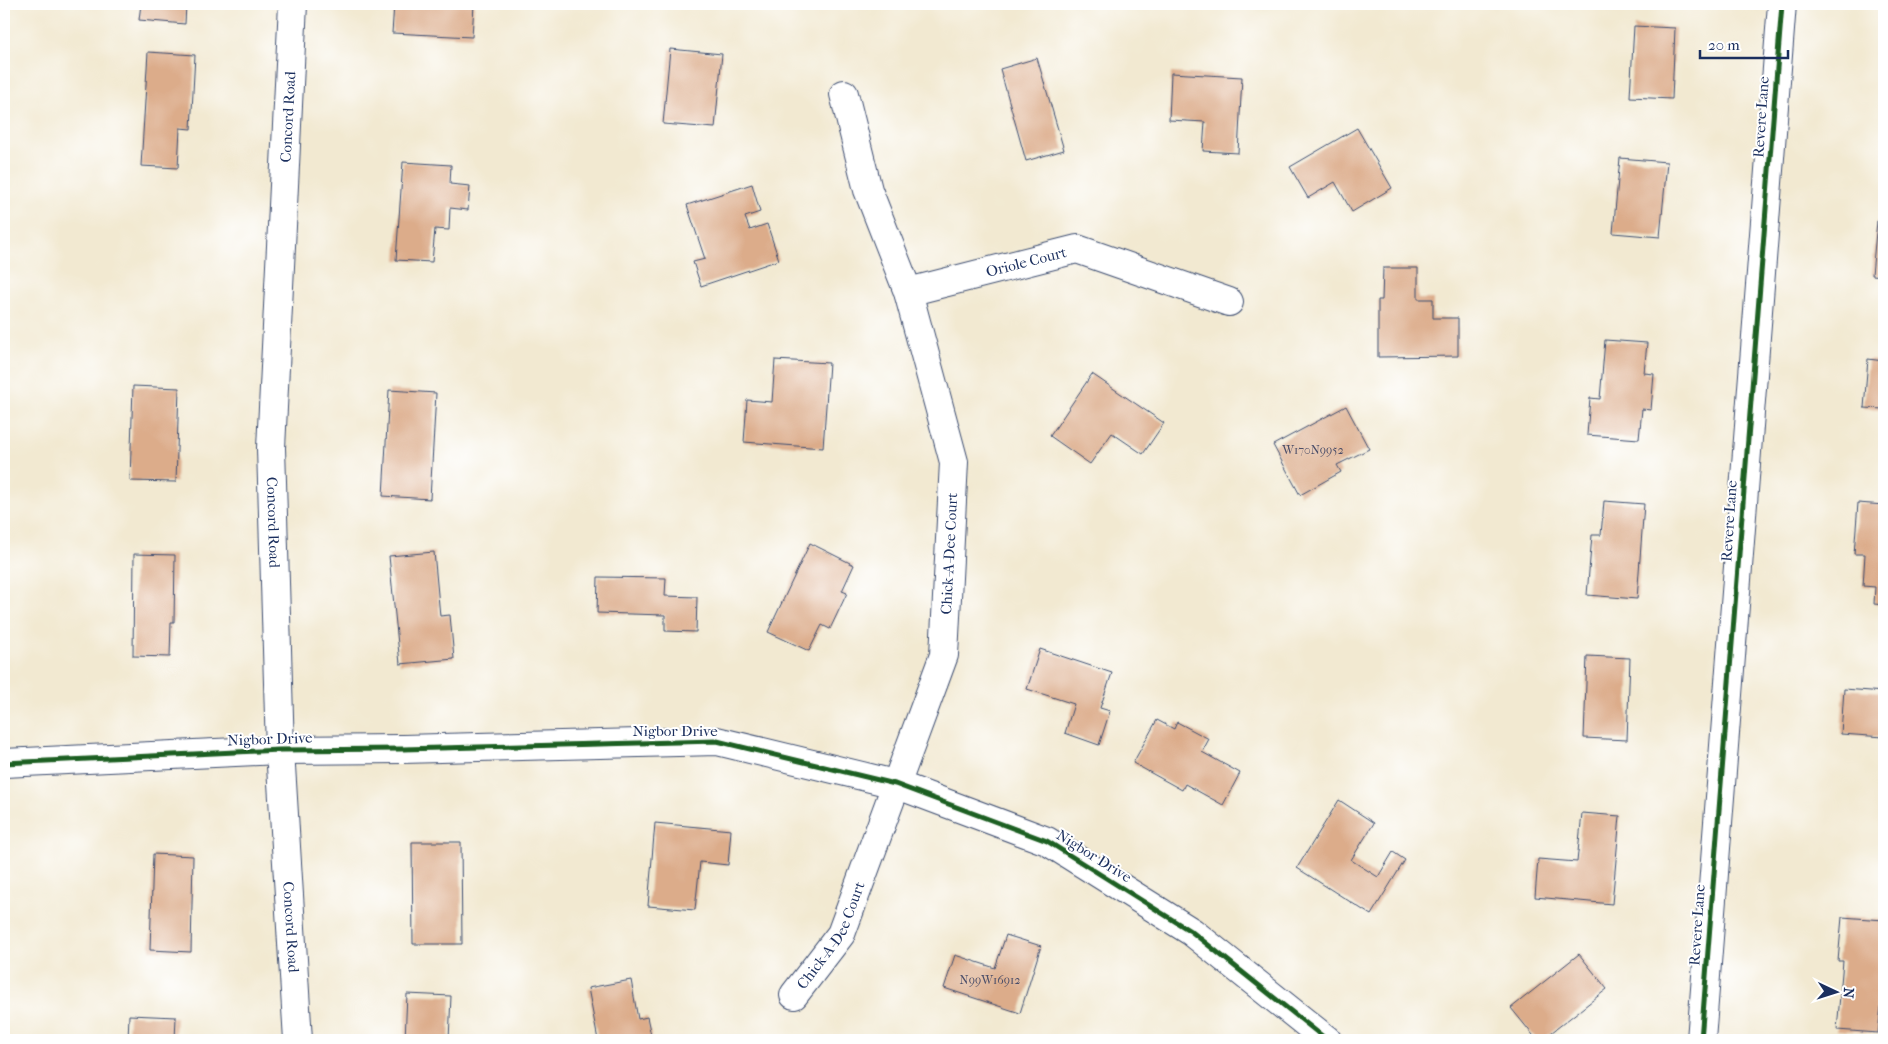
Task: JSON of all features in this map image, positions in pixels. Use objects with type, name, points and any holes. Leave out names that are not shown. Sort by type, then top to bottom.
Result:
[{"type":"street","name":"Concord Road","points":[[293,4],[271,448],[280,750],[298,1040]]},
{"type":"street","name":"Revere Lane","points":[[1700,1040],[1782,4]]},
{"type":"street","name":"Chick-A-Dee Court","points":[[794,996],[841,934],[944,655],[954,462],[908,292],[868,190],[844,94]]},
{"type":"street","name":"Oriole Court","points":[[908,292],[1077,249],[1229,302]]},
{"type":"street","name":"Nigbor Drive","points":[[4,763],[280,750],[403,749],[717,741],[895,784],[1047,841],[1192,932],[1327,1040]]},
{"type":"building","points":[[141,4],[186,4],[185,24],[139,20]]},
{"type":"building","points":[[394,4],[474,4],[472,37],[392,33]]},
{"type":"building","points":[[1634,26],[1675,28],[1672,99],[1630,97]]},
{"type":"building","points":[[670,49],[722,54],[715,128],[663,124]]},
{"type":"building","points":[[148,52],[195,55],[191,129],[180,128],[178,168],[141,166]]},
{"type":"building","points":[[1037,58],[1064,150],[1026,161],[1000,69]]},
{"type":"building","points":[[1171,73],[1242,77],[1238,153],[1203,151],[1205,122],[1169,120]]},
{"type":"building","points":[[1357,128],[1392,188],[1352,212],[1335,182],[1308,198],[1290,167]]},
{"type":"building","points":[[1620,158],[1667,162],[1660,237],[1613,233]]},
{"type":"building","points":[[403,162],[451,165],[450,184],[470,186],[468,210],[450,208],[449,230],[435,229],[432,262],[396,260]]},
{"type":"building","points":[[752,184],[760,212],[745,217],[750,230],[767,224],[779,260],[701,286],[693,262],[705,259],[687,205]]},
{"type":"building","points":[[1877,221],[1884,222],[1884,276],[1872,275]]},
{"type":"building","points":[[1383,268],[1418,268],[1418,299],[1433,299],[1433,318],[1458,318],[1458,356],[1378,357],[1378,300],[1382,300]]},
{"type":"building","points":[[1605,340],[1647,343],[1644,373],[1654,374],[1651,410],[1642,409],[1639,439],[1587,435],[1590,398],[1600,399]]},
{"type":"building","points":[[1868,359],[1884,361],[1884,409],[1864,408]]},
{"type":"building","points":[[775,360],[829,363],[823,448],[744,442],[747,400],[772,402]]},
{"type":"building","points":[[1092,374],[1164,423],[1143,454],[1112,433],[1090,464],[1050,436]]},
{"type":"building","points":[[133,386],[179,388],[176,482],[130,481]]},
{"type":"building","points":[[389,390],[436,393],[430,499],[383,496]]},
{"type":"building","points":[[1346,406],[1369,449],[1337,465],[1341,472],[1300,495],[1273,445]]},
{"type":"building","points":[[1604,501],[1644,504],[1637,599],[1587,595],[1592,535],[1601,535]]},
{"type":"building","points":[[1858,503],[1884,505],[1884,605],[1874,604],[1875,587],[1863,586],[1865,554],[1854,554]]},
{"type":"building","points":[[810,543],[854,565],[842,591],[847,593],[830,629],[822,625],[809,651],[768,632]]},
{"type":"building","points":[[434,552],[440,616],[450,615],[454,659],[400,664],[389,556]]},
{"type":"building","points":[[134,554],[175,555],[174,622],[171,622],[170,657],[133,656]]},
{"type":"building","points":[[598,577],[666,578],[665,596],[697,597],[696,632],[665,631],[665,615],[597,613]]},
{"type":"building","points":[[1040,649],[1112,673],[1100,708],[1110,711],[1099,745],[1065,733],[1074,704],[1027,689]]},
{"type":"building","points":[[1587,656],[1630,658],[1627,740],[1584,738]]},
{"type":"building","points":[[1844,689],[1884,692],[1884,737],[1841,734]]},
{"type":"building","points":[[1157,720],[1174,729],[1177,722],[1209,739],[1202,752],[1240,773],[1223,805],[1185,784],[1182,790],[1133,763]]},
{"type":"building","points":[[1339,800],[1374,823],[1351,860],[1378,877],[1393,852],[1405,860],[1371,915],[1297,868]]},
{"type":"building","points":[[1582,813],[1620,816],[1612,904],[1535,897],[1538,859],[1577,862]]},
{"type":"building","points":[[655,823],[731,830],[728,865],[700,862],[695,910],[648,906]]},
{"type":"building","points":[[412,842],[461,842],[462,944],[413,944]]},
{"type":"building","points":[[153,854],[193,856],[191,952],[150,950]]},
{"type":"building","points":[[1842,917],[1884,920],[1884,980],[1878,1033],[1837,1030],[1843,961],[1838,961]]},
{"type":"building","points":[[1006,935],[1041,946],[1020,1013],[944,988],[955,955],[995,968]]},
{"type":"building","points":[[1579,954],[1607,989],[1542,1040],[1537,1040],[1511,1008]]},
{"type":"building","points":[[631,980],[638,1019],[647,1017],[652,1040],[598,1040],[588,988]]},
{"type":"building","points":[[407,994],[451,996],[449,1040],[405,1040]]},
{"type":"building","points":[[129,1015],[176,1017],[175,1040],[128,1040]]},
{"type":"cycle path","points":[[1701,1040],[1782,4]]},
{"type":"cycle path","points":[[4,763],[280,750],[403,749],[717,741],[895,784],[1047,841],[1192,932],[1327,1040]]}]
